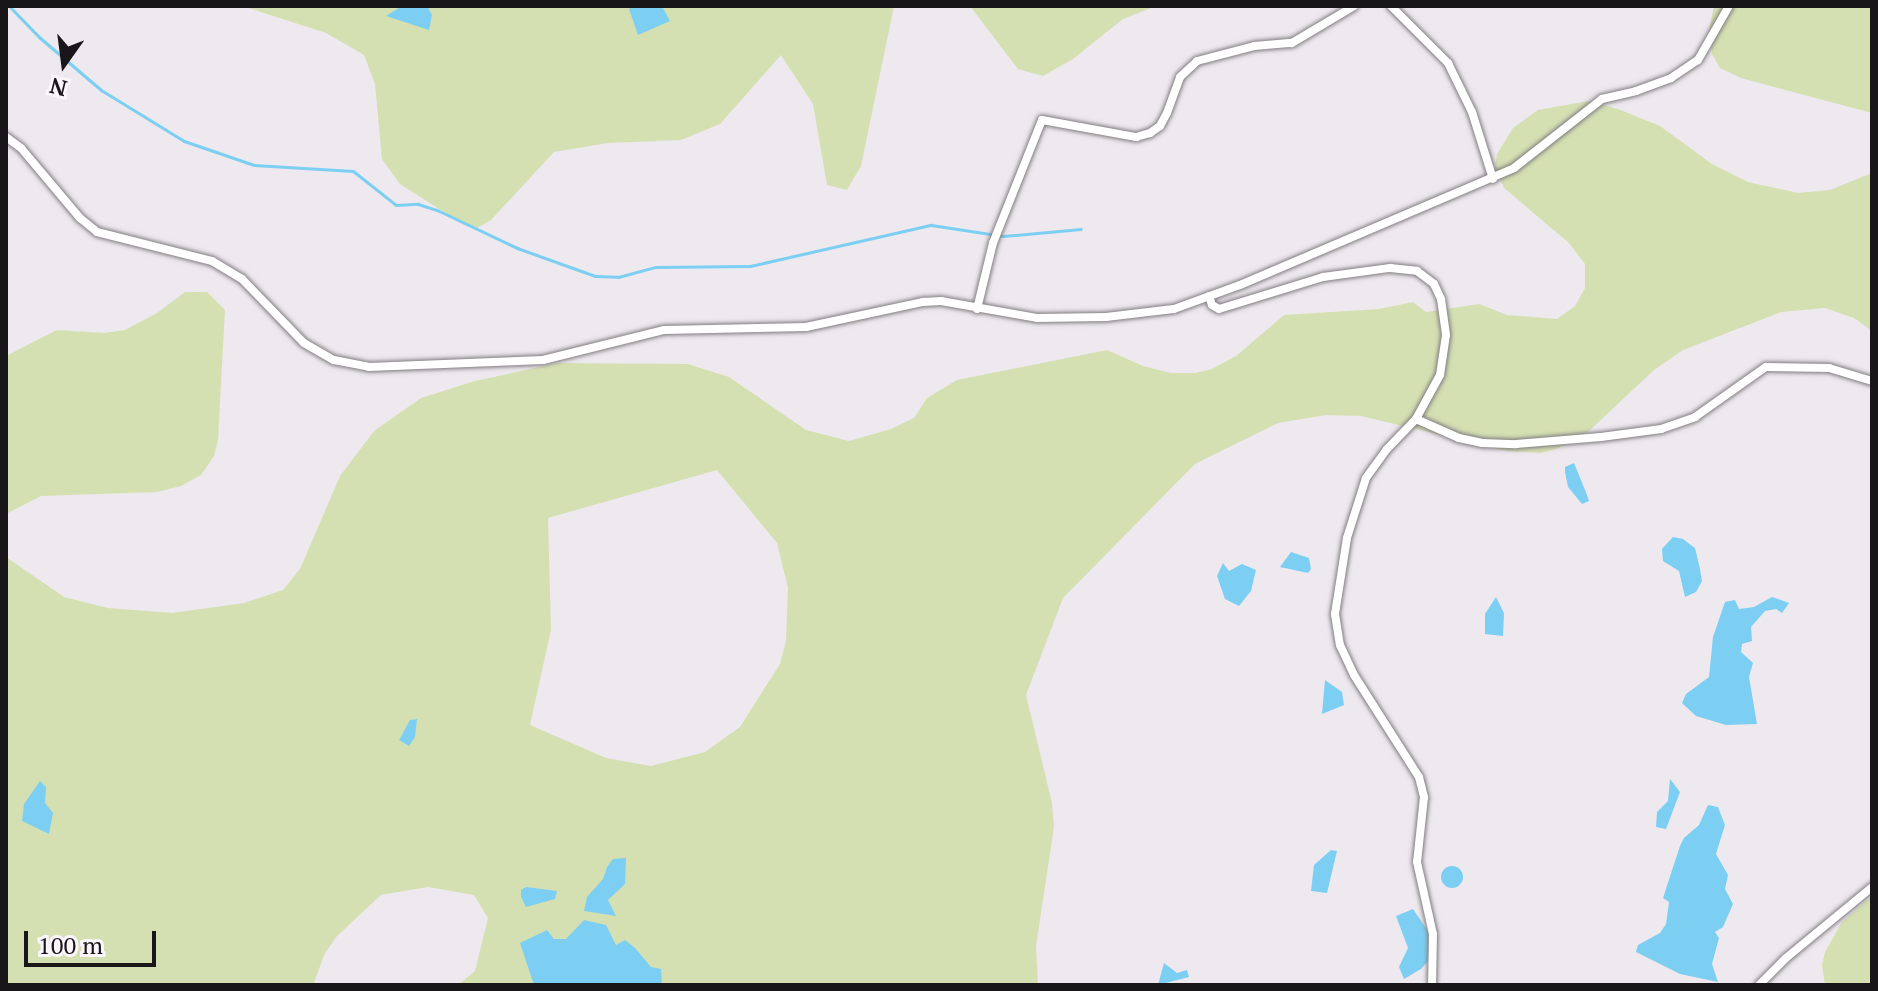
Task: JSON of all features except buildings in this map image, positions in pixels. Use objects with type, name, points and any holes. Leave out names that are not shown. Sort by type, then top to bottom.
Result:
[{"type":"street","points":[[977,309],[993,243],[1042,120],[1136,137],[1150,133],[1160,126],[1167,113],[1180,77],[1197,61],[1254,46],[1292,43],[1354,6]]},
{"type":"street","points":[[1391,6],[1448,63],[1472,112],[1493,179]]},
{"type":"street","points":[[6,137],[21,148],[80,218],[97,232],[212,261],[242,279],[304,343],[334,360],[369,367],[543,360],[664,330],[806,327],[923,302],[1037,318],[1156,313],[1209,296],[1514,168],[1602,99],[1671,78],[1698,60],[1729,6]]},
{"type":"street","points":[[1209,296],[1212,305],[1219,309],[1323,277],[1390,268],[1417,271],[1438,290],[1446,335],[1440,375],[1416,419],[1387,449],[1366,478],[1347,538],[1335,614],[1336,631],[1350,667],[1419,777],[1424,797],[1417,862],[1433,934],[1432,985]]},
{"type":"street","points":[[1416,419],[1459,438],[1482,443],[1516,444],[1601,437],[1661,429],[1686,421],[1707,411],[1750,377],[1773,365],[1829,368],[1872,381]]},
{"type":"street","points":[[1759,985],[1786,958],[1872,887]]},
{"type":"green space","points":[[242,6],[894,6],[861,166],[847,190],[827,185],[813,104],[781,55],[720,124],[681,140],[608,143],[554,152],[491,220],[477,228],[461,223],[400,184],[382,159],[375,84],[364,55],[326,33]]},
{"type":"green space","points":[[970,6],[1156,6],[1123,19],[1073,59],[1043,76],[1018,69]]},
{"type":"green space","points":[[1714,6],[1872,6],[1872,113],[1741,78],[1720,68],[1712,54],[1709,31]]},
{"type":"green space","points":[[1588,101],[1618,109],[1660,126],[1712,164],[1748,182],[1798,193],[1830,190],[1872,173],[1872,331],[1854,318],[1825,308],[1781,312],[1683,350],[1654,370],[1589,431],[1557,449],[1540,453],[1507,451],[1361,416],[1326,415],[1278,423],[1195,464],[1063,598],[1026,695],[1052,803],[1054,827],[1036,946],[1038,985],[458,985],[475,971],[488,918],[474,895],[428,887],[381,895],[337,936],[325,953],[313,985],[6,985],[6,557],[64,597],[108,608],[172,613],[244,603],[283,590],[300,569],[340,476],[374,431],[421,398],[475,381],[558,363],[688,364],[729,377],[806,430],[849,441],[891,429],[914,418],[927,398],[957,380],[1107,350],[1143,366],[1171,373],[1212,369],[1236,356],[1284,315],[1379,309],[1413,302],[1426,312],[1479,304],[1507,315],[1557,319],[1575,306],[1585,288],[1585,264],[1569,243],[1504,188],[1495,167],[1497,154],[1513,128],[1538,110]],"holes":[[[717,470],[777,543],[788,588],[786,641],[780,664],[740,727],[705,752],[651,766],[606,758],[530,725],[551,630],[548,518]]]},
{"type":"green space","points":[[185,292],[207,292],[225,310],[218,440],[214,456],[201,475],[181,486],[157,492],[41,496],[6,514],[6,356],[57,330],[104,333],[125,330],[157,313]]},
{"type":"green space","points":[[1872,896],[1872,985],[1825,985],[1822,965],[1825,952],[1842,922]]},
{"type":"water","points":[[402,6],[427,6],[432,15],[429,30],[386,16]]},
{"type":"water","points":[[634,6],[662,6],[670,21],[638,35],[629,9]]},
{"type":"water","points":[[1574,463],[1589,501],[1582,504],[1568,487],[1565,472],[1565,467]]},
{"type":"water","points":[[1673,537],[1683,539],[1695,548],[1700,569],[1702,581],[1696,592],[1685,597],[1679,571],[1663,561],[1662,549]]},
{"type":"water","points":[[1291,552],[1309,558],[1311,569],[1308,573],[1280,567]]},
{"type":"water","points":[[1223,563],[1229,571],[1242,564],[1256,570],[1251,591],[1239,606],[1225,599],[1217,576]]},
{"type":"water","points":[[1496,597],[1504,613],[1503,636],[1485,634],[1485,614]]},
{"type":"water","points":[[1772,597],[1789,603],[1782,613],[1776,609],[1765,611],[1751,627],[1752,641],[1742,644],[1741,652],[1753,663],[1749,677],[1757,724],[1726,725],[1696,716],[1682,703],[1686,694],[1709,677],[1713,637],[1725,602],[1735,600],[1739,609],[1754,607]]},
{"type":"water","points":[[1325,680],[1342,692],[1344,705],[1322,714]]},
{"type":"water","points":[[417,719],[415,737],[409,746],[399,740],[410,720]]},
{"type":"water","points":[[1670,779],[1680,792],[1666,829],[1656,827],[1657,812],[1668,801]]},
{"type":"water","points":[[40,781],[46,787],[45,803],[53,813],[49,834],[22,821],[24,804]]},
{"type":"water","points":[[1708,805],[1718,807],[1725,825],[1716,854],[1728,875],[1725,889],[1733,904],[1723,927],[1715,932],[1719,938],[1712,964],[1718,982],[1680,974],[1636,952],[1638,945],[1660,933],[1666,924],[1669,902],[1663,898],[1680,846],[1684,838],[1699,825]]},
{"type":"water","points":[[1331,850],[1337,851],[1327,893],[1311,891],[1314,865]]},
{"type":"water","points":[[626,858],[625,884],[608,900],[616,916],[584,911],[587,897],[603,879],[613,859]]},
{"type":"water","points":[[1452,866],[1463,877],[1452,888],[1441,877]]},
{"type":"water","points":[[526,887],[557,891],[555,899],[526,907],[521,890]]},
{"type":"water","points":[[1413,909],[1428,931],[1430,959],[1421,969],[1404,979],[1399,967],[1408,948],[1396,916]]},
{"type":"water","points":[[584,920],[606,925],[616,945],[625,940],[651,967],[661,969],[662,984],[534,985],[520,943],[547,930],[554,939],[566,939]]},
{"type":"water","points":[[1164,963],[1177,973],[1187,970],[1189,977],[1158,985]]},
{"type":"waterway","points":[[9,6],[39,37],[101,90],[184,141],[254,165],[353,171],[396,205],[418,204],[437,210],[517,248],[595,276],[618,277],[655,267],[750,266],[931,225],[1003,236],[1081,229]]}]
